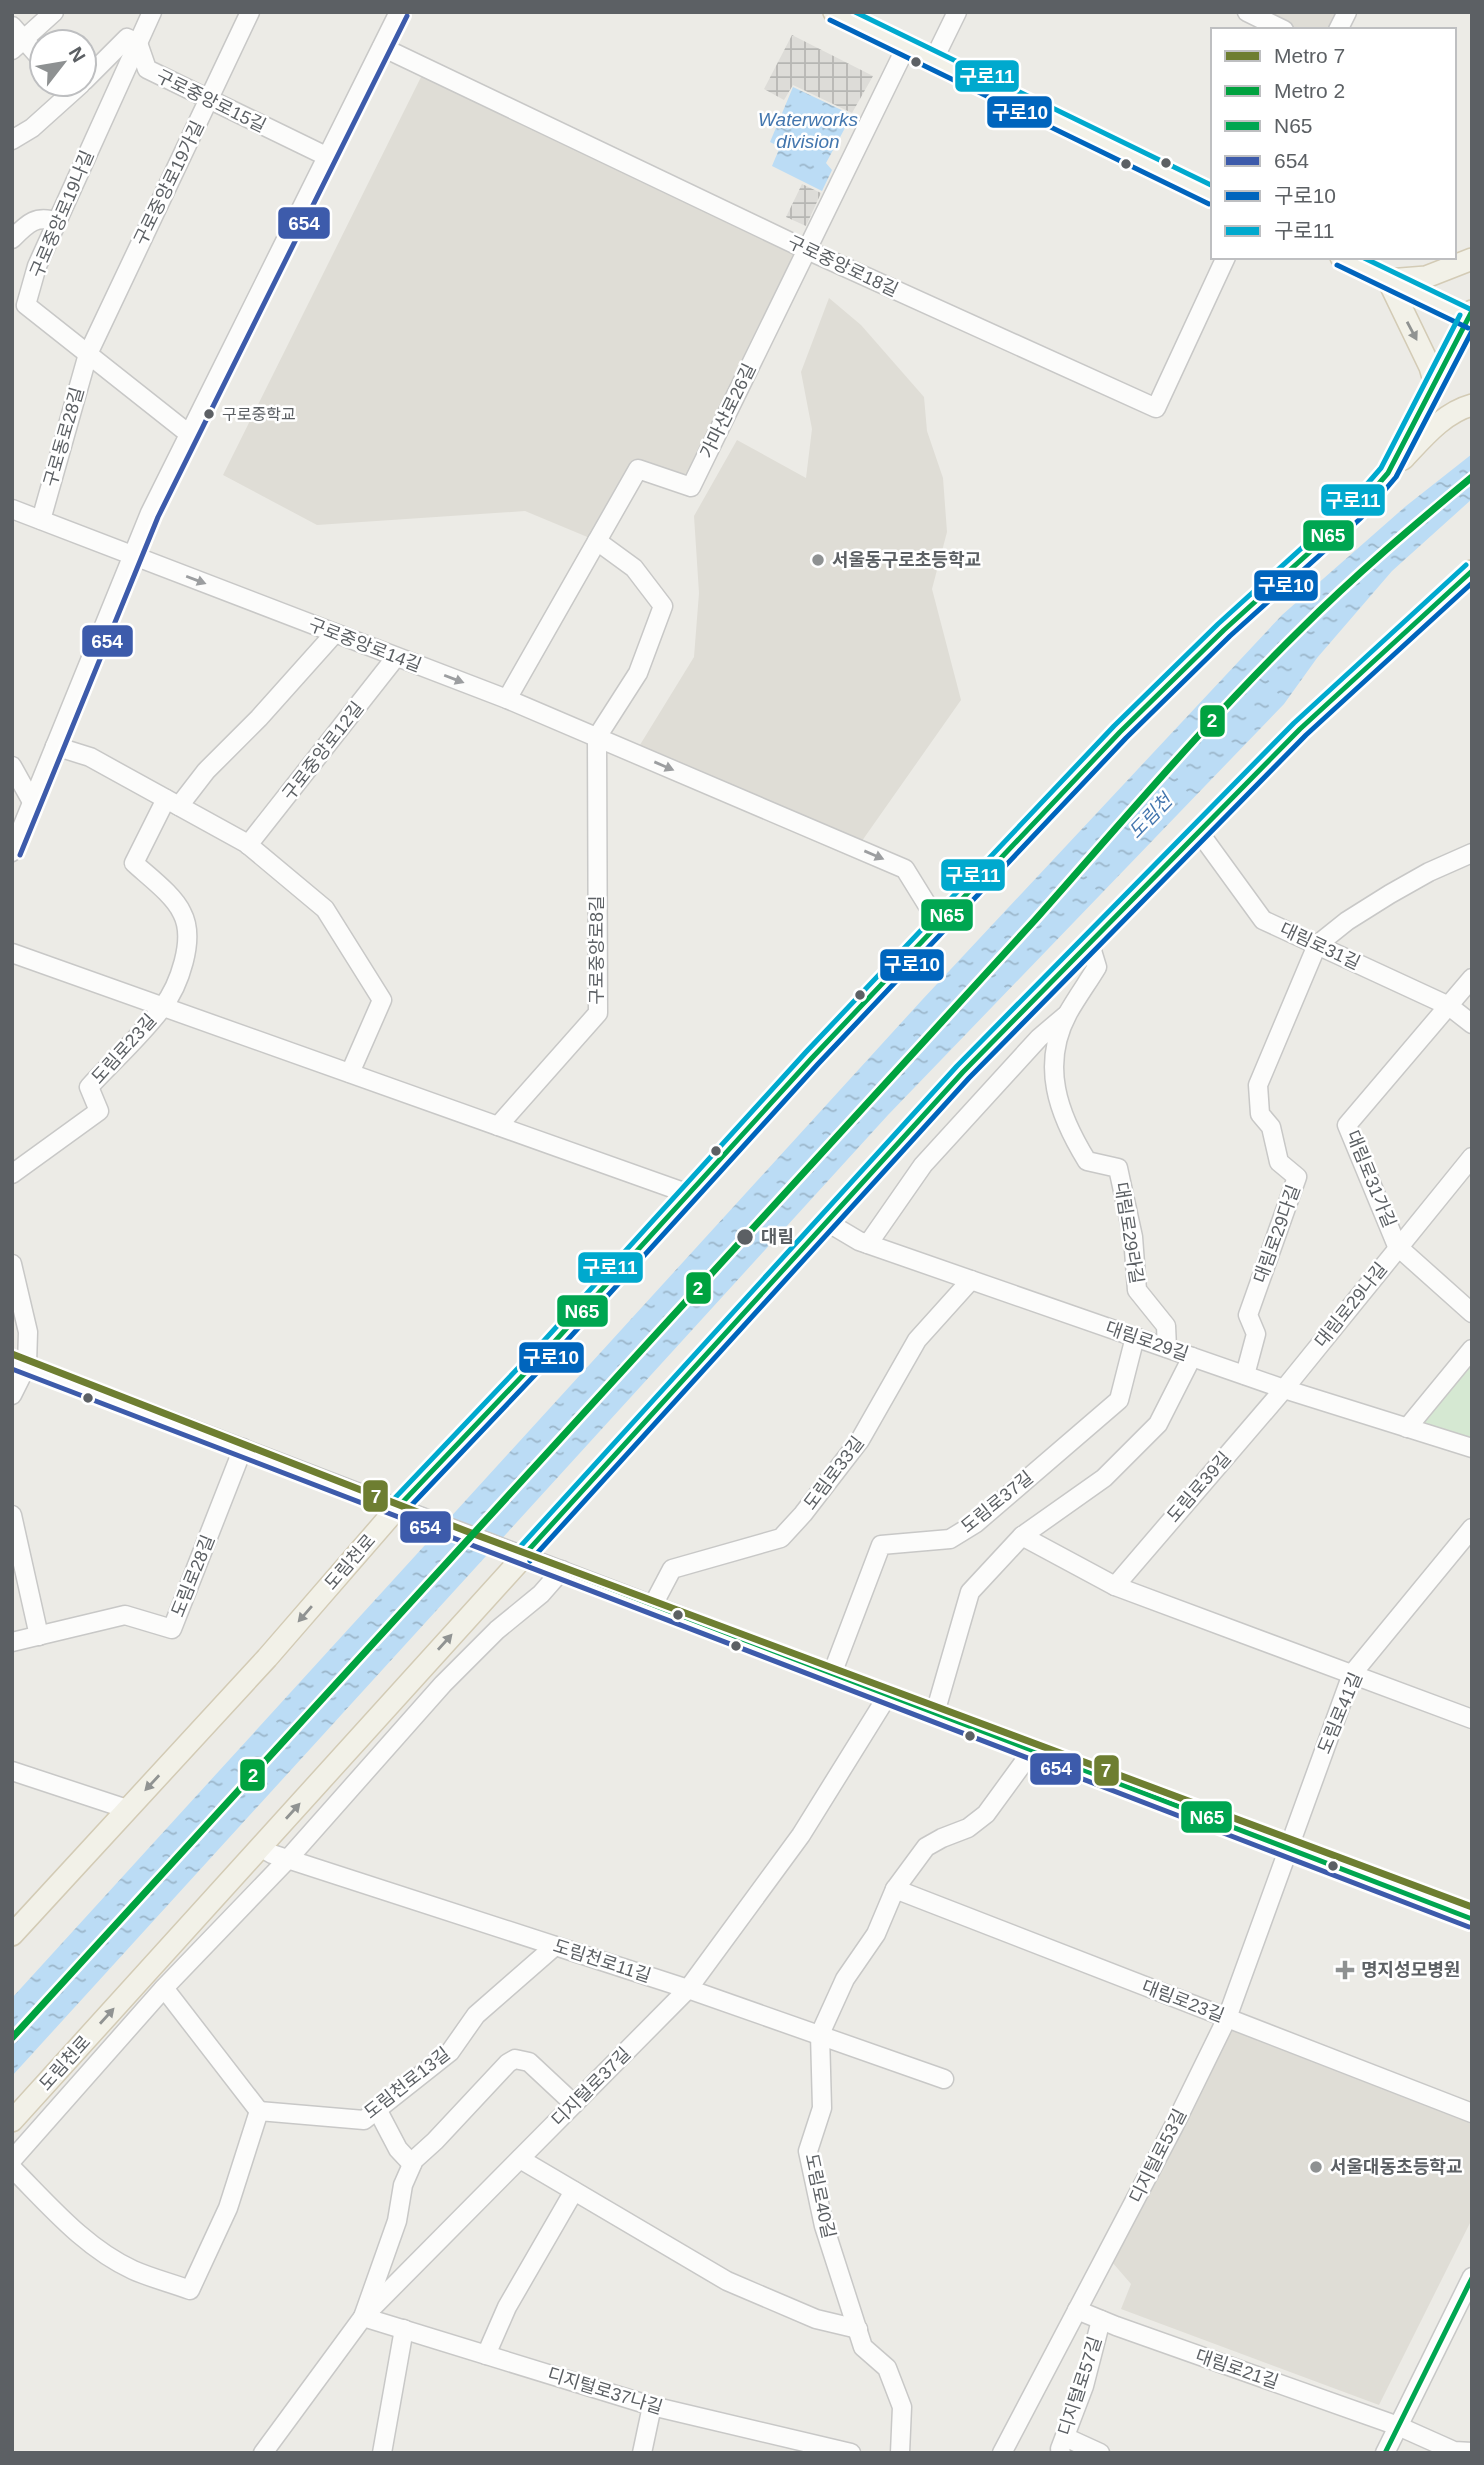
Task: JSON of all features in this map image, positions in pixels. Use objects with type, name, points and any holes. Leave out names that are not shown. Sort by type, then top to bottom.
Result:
[{"type":"main road","points":[[834,12],[1211,194]]},
{"type":"main road","points":[[1345,259],[1471,317]]},
{"type":"main road","points":[[1388,280],[1426,277],[1472,259]]},
{"type":"main road","points":[[1388,280],[1430,367],[1435,384]]},
{"type":"main road","name":"도림천로","points":[[12,1935],[404,1510],[689,1194],[1120,732],[1224,630],[1354,512],[1388,473],[1471,317]]},
{"type":"main road","points":[[1388,473],[1447,416],[1472,405]]},
{"type":"main road","name":"도림천로","points":[[12,2121],[260,1847],[515,1552],[827,1222],[963,1072],[1300,729],[1472,571]]},
{"type":"street","points":[[16,38],[54,12]]},
{"type":"street","name":"구로중앙로19가길","points":[[88,354],[250,12]]},
{"type":"street","points":[[12,852],[149,513],[399,12]]},
{"type":"street","points":[[933,61],[957,12]]},
{"type":"street","points":[[1247,12],[1280,28]]},
{"type":"street","points":[[1339,28],[1347,12]]},
{"type":"street","name":"구로중앙로19나길","points":[[149,14],[37,266],[26,305],[189,434]]},
{"type":"street","points":[[98,65],[127,38],[138,43]]},
{"type":"street","name":"구로중앙로15길","points":[[138,43],[147,69],[328,157]]},
{"type":"street","name":"구로중앙로18길","points":[[382,47],[807,250],[1156,408],[1226,259]]},
{"type":"street","name":"가마산로26길","points":[[507,699],[638,469],[691,487],[906,47]]},
{"type":"street","points":[[12,140],[32,128],[63,98]]},
{"type":"street","points":[[12,239],[34,221],[45,218],[57,222]]},
{"type":"street","name":"구로동로28길","points":[[41,520],[88,354]]},
{"type":"street","points":[[12,509],[132,555]]},
{"type":"street","points":[[597,541],[634,568],[663,606],[638,673],[597,737]]},
{"type":"street","name":"구로중앙로14길","points":[[132,555],[507,699],[905,869],[939,924]]},
{"type":"street","points":[[163,1007],[184,962],[188,935],[182,912],[134,863],[173,803],[259,718],[335,633]]},
{"type":"street","name":"구로중앙로12길","points":[[248,845],[396,657]]},
{"type":"street","name":"구로중앙로8길","points":[[498,1126],[598,1013],[597,737]]},
{"type":"street","points":[[55,746],[90,757],[248,845],[325,909],[382,1000],[350,1073]]},
{"type":"street","points":[[12,766],[32,802]]},
{"type":"street","name":"대림로31길","points":[[1199,832],[1263,920],[1449,1006],[1472,1024]]},
{"type":"street","points":[[1317,945],[1347,921],[1390,894],[1429,872],[1472,853]]},
{"type":"street","name":"대림로29라길","points":[[1090,944],[1097,967],[1068,1014],[1055,1046],[1056,1093],[1068,1129],[1087,1161],[1118,1168],[1133,1237],[1137,1290],[1166,1326],[1167,1348]]},
{"type":"street","name":"대림로29다길","points":[[1245,1376],[1256,1334],[1248,1315],[1297,1177],[1279,1162],[1271,1127],[1260,1114],[1258,1085],[1317,945]]},
{"type":"street","points":[[12,953],[689,1194]]},
{"type":"street","points":[[1449,1006],[1472,978]]},
{"type":"street","name":"대림로31가길","points":[[1449,1006],[1347,1125],[1397,1246],[1472,1313]]},
{"type":"street","name":"도림로23길","points":[[12,1174],[99,1111],[89,1087],[163,1007]]},
{"type":"street","points":[[868,1244],[923,1165],[1039,1038],[1068,1014]]},
{"type":"street","name":"대림로29나길","points":[[1284,1389],[1397,1246],[1472,1157]]},
{"type":"street","name":"대림로29길","points":[[827,1222],[868,1244],[1245,1376],[1472,1448]]},
{"type":"street","points":[[12,1264],[28,1332],[12,1395]]},
{"type":"street","name":"도림로33길","points":[[653,1605],[672,1569],[781,1538],[860,1440],[917,1340],[971,1280]]},
{"type":"street","name":"도림로37길","points":[[832,1674],[881,1545],[950,1539],[976,1522],[1119,1400],[1135,1337]]},
{"type":"street","points":[[1407,1427],[1472,1349]]},
{"type":"street","points":[[935,1713],[970,1592],[1022,1536],[1104,1478],[1158,1424],[1192,1357]]},
{"type":"street","points":[[20,1362],[1472,1919]]},
{"type":"street","name":"도림로39길","points":[[1115,1586],[1284,1389]]},
{"type":"street","name":"도림로28길","points":[[12,1642],[125,1615],[172,1629],[243,1448]]},
{"type":"street","points":[[12,1515],[39,1636]]},
{"type":"street","name":"도림로41길","points":[[1287,1848],[1352,1674],[1472,1528]]},
{"type":"street","points":[[1022,1536],[1115,1586],[1472,1719]]},
{"type":"street","points":[[12,2160],[164,1987],[288,1859],[443,1684],[497,1630],[541,1594],[562,1570]]},
{"type":"street","name":"디지털로37길","points":[[263,2453],[363,2317],[688,1989],[801,1835],[888,1695]]},
{"type":"street","name":"도림로40길","points":[[900,2453],[902,2407],[887,2368],[863,2347],[824,2226],[808,2151],[822,2108],[820,2034],[845,1979],[876,1934],[895,1889],[926,1847],[968,1828],[986,1814],[1032,1751]]},
{"type":"street","points":[[12,1771],[127,1809]]},
{"type":"street","name":"도림천로11길","points":[[260,1847],[288,1859],[688,1989],[944,2079]]},
{"type":"street","name":"디지털로53길","points":[[1002,2453],[1175,2124],[1227,2018],[1287,1848]]},
{"type":"street","name":"대림로23길","points":[[895,1889],[1472,2113]]},
{"type":"street","name":"도림천로13길","points":[[259,2111],[364,2120],[450,2052],[476,2015],[555,1946]]},
{"type":"street","points":[[12,2168],[72,2228],[112,2257],[132,2270],[190,2290],[228,2208],[259,2111],[164,1987]]},
{"type":"street","points":[[363,2317],[397,2221],[403,2185],[412,2164],[508,2063],[515,2059],[529,2062],[575,2104]]},
{"type":"street","points":[[377,2109],[398,2149],[412,2164]]},
{"type":"street","points":[[520,2159],[727,2281],[816,2319],[858,2329]]},
{"type":"street","points":[[486,2355],[507,2307],[574,2191]]},
{"type":"street","points":[[1385,2453],[1471,2279]]},
{"type":"street","name":"대림로21길","points":[[1077,2310],[1398,2426],[1454,2451],[1472,2452]]},
{"type":"street","name":"디지털로37나길","points":[[363,2317],[652,2406],[850,2453]]},
{"type":"street","name":"디지털로57길","points":[[1063,2445],[1084,2386],[1101,2320]]},
{"type":"street","points":[[382,2453],[404,2329]]},
{"type":"street","points":[[642,2453],[652,2406]]},
{"type":"street","points":[[1063,2445],[1100,2453]]},
{"type":"shaded area","points":[[1247,12],[1347,12],[1339,28],[1280,28]]},
{"type":"shaded area","points":[[792,35],[873,76],[852,113],[793,85],[784,100],[764,89]]},
{"type":"shaded area","name":"구로중학교","points":[[426,67],[807,250],[691,487],[638,470],[597,541],[525,511],[317,525],[223,475]]},
{"type":"shaded area","points":[[802,184],[821,193],[806,226],[786,217]]},
{"type":"shaded area","name":"서울동구로초등학교","points":[[829,298],[861,325],[924,397],[927,431],[943,478],[947,532],[932,589],[961,700],[857,848],[635,753],[694,657],[699,593],[694,516],[737,440],[806,478],[812,429],[801,372]]},
{"type":"shaded area","name":"서울대동초등학교","points":[[1233,2024],[1472,2115],[1472,2219],[1379,2405],[1121,2309],[1131,2284],[1112,2262]]},
{"type":"green space","points":[[1472,1361],[1472,1439],[1419,1424]]},
{"type":"water","name":"Waterworks division","points":[[793,87],[852,115],[826,163],[832,170],[822,191],[772,166],[780,147],[770,142]]},
{"type":"water","name":"도림천","points":[[1472,454],[1472,499],[1392,571],[1317,658],[1284,704],[888,1115],[12,2076],[12,1998],[922,1000],[1282,615],[1406,506]]},
{"type":"metro line","name":"2","points":[[12,2038],[1035,920],[1232,700],[1342,589],[1472,477]]},
{"type":"metro line","name":"7","points":[[12,1354],[466,1531],[1472,1907]]},
{"type":"transit line","name":"구로11","points":[[855,12],[1211,185]]},
{"type":"transit line","name":"654","points":[[20,855],[158,517],[407,16]]},
{"type":"transit line","name":"구로10","points":[[830,20],[1209,204]]},
{"type":"transit line","name":"구로11","points":[[1366,259],[1472,310]]},
{"type":"transit line","name":"구로10","points":[[1337,265],[1468,328]]},
{"type":"transit line","name":"N65","points":[[398,1507],[546,1351],[812,1058],[1120,732],[1224,630],[1354,512],[1388,473],[1472,311]]},
{"type":"transit line","name":"구로11","points":[[392,1501],[540,1345],[806,1052],[1114,726],[1218,624],[1348,506],[1381,468],[1460,315]]},
{"type":"transit line","name":"구로10","points":[[404,1513],[552,1357],[818,1064],[1126,738],[1230,636],[1361,518],[1396,477],[1472,331]]},
{"type":"transit line","name":"구로11","points":[[518,1549],[957,1066],[1294,723],[1466,565]]},
{"type":"transit line","name":"N65","points":[[524,1555],[963,1072],[1300,729],[1472,571]]},
{"type":"transit line","name":"구로10","points":[[530,1561],[969,1078],[1306,735],[1472,583]]},
{"type":"transit line","name":"654","points":[[12,1369],[1469,1927]]},
{"type":"transit line","name":"N65","points":[[411,1512],[1472,1919]]},
{"type":"transit line","name":"N65","points":[[1385,2453],[1472,2278]]},
{"type":"place","name":"구로중학교","points":[[209,414]]},
{"type":"place","name":"서울동구로초등학교","points":[[818,560]]},
{"type":"place","name":"대림","points":[[745,1237]]},
{"type":"place","name":"명지성모병원","points":[[1345,1970]]},
{"type":"place","name":"서울대동초등학교","points":[[1316,2167]]}]
